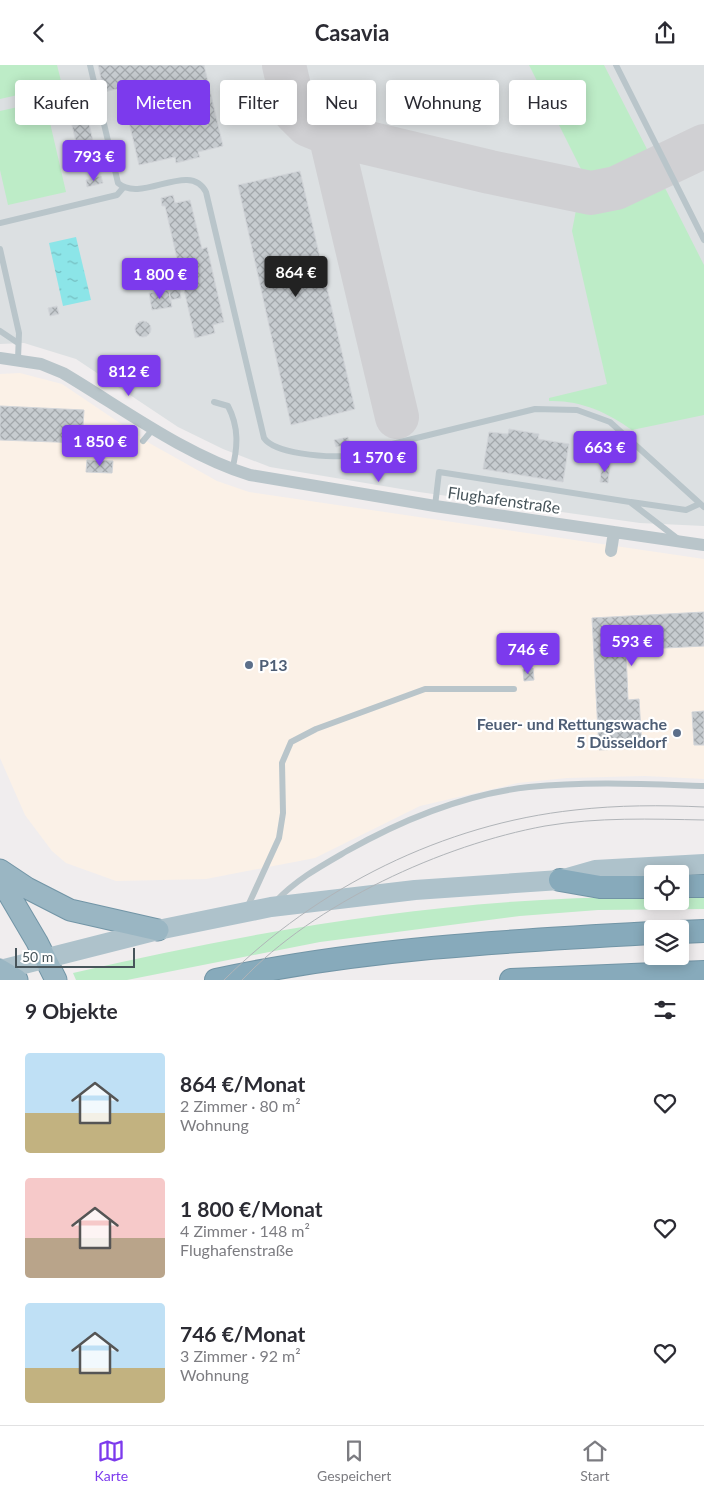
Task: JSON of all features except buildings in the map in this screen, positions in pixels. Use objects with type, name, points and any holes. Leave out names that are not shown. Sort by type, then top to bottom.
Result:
[{"type":"highway","points":[[0,870],[27,889],[70,910],[158,930]]},
{"type":"highway","points":[[0,879],[46,958],[56,979]]},
{"type":"highway","points":[[560,880],[600,887],[644,887]]},
{"type":"highway","points":[[689,886],[704,886]]},
{"type":"highway","points":[[689,932],[704,931]]},
{"type":"highway","points":[[216,980],[365,954],[525,940],[644,933]]},
{"type":"highway","points":[[512,980],[704,971]]},
{"type":"main road","points":[[8,973],[46,958],[158,930],[271,907],[356,895],[560,880],[595,870],[704,864]]},
{"type":"street","name":"Flughafenstraße","points":[[0,358],[18,359],[41,364],[63,373],[192,450],[232,469],[250,475],[435,506],[704,545]]},
{"type":"street","points":[[611,551],[614,533]]},
{"type":"lane","points":[[90,65],[118,183],[123,188],[132,190],[190,180],[203,186],[264,438],[268,445],[277,449],[332,457],[343,456],[535,409],[577,410],[610,422],[702,506]]},
{"type":"lane","points":[[616,65],[704,240]]},
{"type":"lane","points":[[0,223],[117,195],[123,188]]},
{"type":"lane","points":[[0,249],[19,333],[18,359]]},
{"type":"lane","points":[[0,331],[18,343]]},
{"type":"lane","points":[[214,402],[228,406],[233,416],[238,441],[232,469]]},
{"type":"lane","points":[[143,441],[154,428]]},
{"type":"lane","points":[[435,506],[439,472],[686,510],[702,506]]},
{"type":"lane","points":[[630,502],[683,542]]},
{"type":"lane","points":[[245,912],[279,838],[283,813],[282,763],[291,743],[316,729],[425,689],[514,689]]},
{"type":"lane","points":[[271,907],[306,874],[361,843],[460,803],[500,792],[570,784],[704,786]]},
{"type":"shaded area","points":[[0,65],[704,65],[704,526],[640,523],[419,492],[270,467],[223,449],[178,427],[76,359],[24,343],[0,344]]},
{"type":"shaded area","name":"P13","points":[[20,373],[62,384],[151,444],[217,481],[249,492],[704,559],[704,779],[645,776],[567,778],[518,783],[420,806],[315,858],[206,879],[116,881],[66,863],[52,851],[25,815],[0,758],[0,374]]},
{"type":"green space","points":[[0,65],[57,65],[61,80],[15,80],[15,96],[0,99]]},
{"type":"green space","points":[[529,65],[604,65],[650,155],[610,173],[584,175],[559,125],[586,125],[586,80],[536,80]]},
{"type":"green space","points":[[15,108],[15,125],[51,125],[66,192],[8,205],[0,170],[0,111]]},
{"type":"green space","points":[[663,184],[704,265],[704,415],[632,430],[593,408],[560,401],[549,401],[549,398],[607,384],[572,231],[577,205],[600,206],[611,204],[631,198]]},
{"type":"green space","points":[[644,897],[644,910],[598,910],[520,916],[320,942],[127,980],[76,980],[73,973],[216,942],[360,918],[506,902]]},
{"type":"green space","points":[[689,897],[704,897],[704,909],[689,909]]},
{"type":"water","points":[[76,237],[91,300],[63,306],[49,243]]},
{"type":"taxiway","points":[[284,65],[295,112],[308,125],[330,134],[490,172],[591,193],[616,188],[704,146]]},
{"type":"taxiway","points":[[330,134],[397,417]]},
{"type":"tram line","points":[[224,980],[260,947],[300,916],[341,889],[385,865],[431,845],[478,829],[526,818],[575,810],[639,806],[704,807]]},
{"type":"tram line","points":[[242,980],[272,952],[306,926],[343,902],[382,881],[464,847],[505,835],[565,823],[624,819],[704,820]]},
{"type":"place","name":"P13","points":[[249,665]]},
{"type":"place","name":"Feuer- und Rettungswache 5 Düsseldorf","points":[[677,733]]}]
